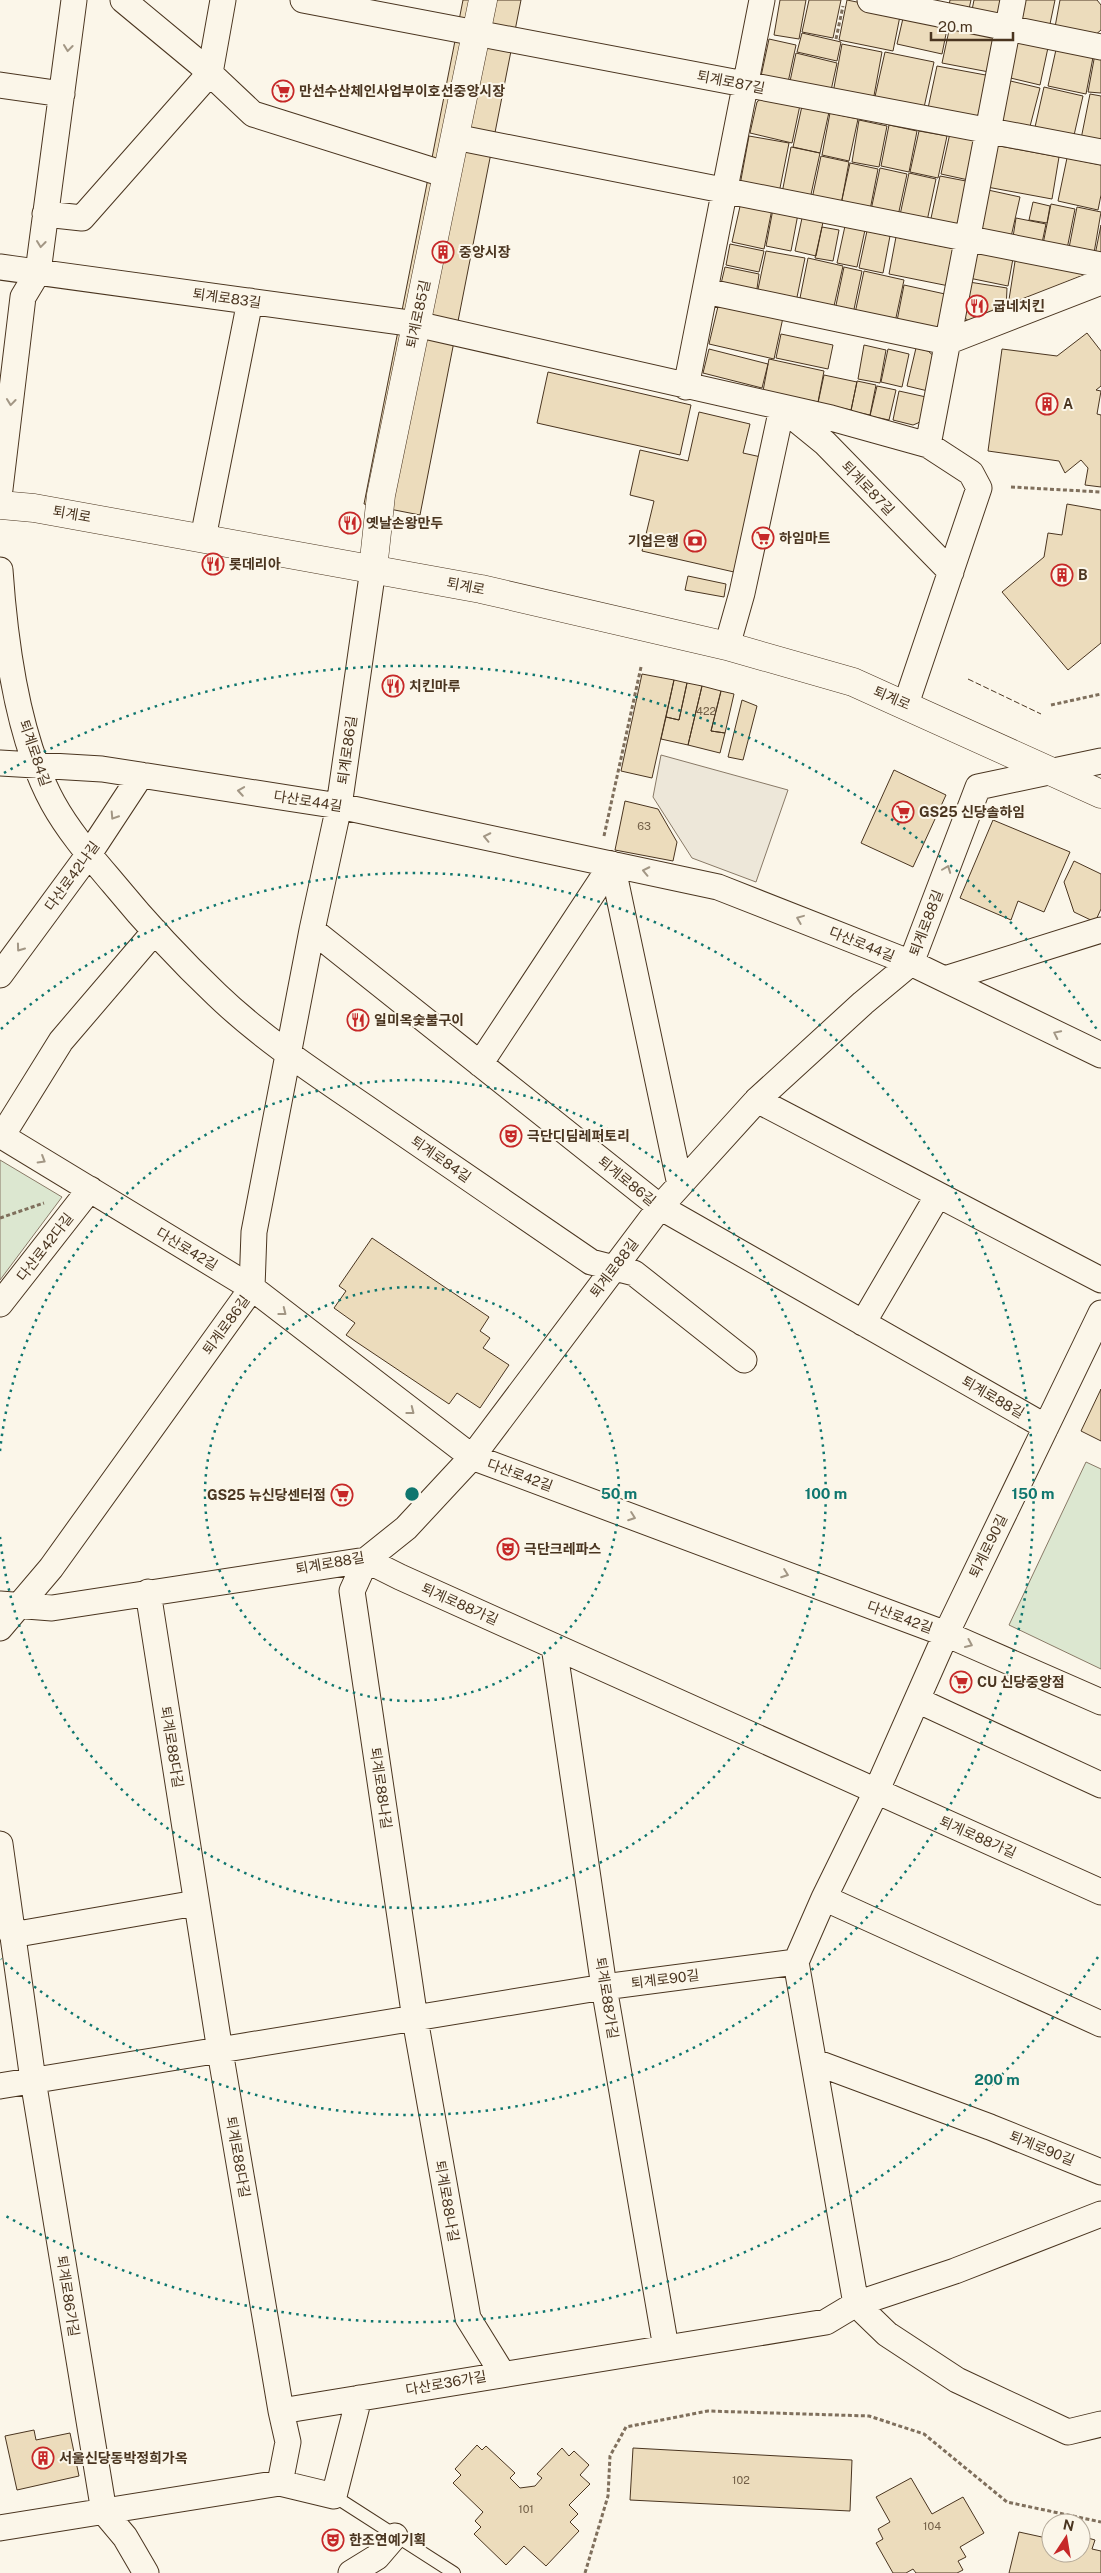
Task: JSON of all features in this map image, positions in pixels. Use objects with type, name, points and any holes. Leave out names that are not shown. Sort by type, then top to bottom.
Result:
[{"type":"main road","name":"퇴계로85길","points":[[373,568],[381,495],[483,0]]},
{"type":"main road","name":"퇴계로","points":[[0,505],[34,508],[481,588],[726,646],[853,682],[906,704],[1101,794]]},
{"type":"street","points":[[0,489],[23,297],[38,272],[74,0]]},
{"type":"street","points":[[123,0],[210,73],[253,114],[447,175]]},
{"type":"street","points":[[45,214],[82,218],[210,73],[223,0]]},
{"type":"street","points":[[303,0],[476,32]]},
{"type":"street","points":[[686,386],[762,0]]},
{"type":"street","points":[[870,0],[1101,47]]},
{"type":"street","points":[[928,445],[1013,0]]},
{"type":"street","name":"퇴계로87길","points":[[476,32],[1101,152]]},
{"type":"street","points":[[0,85],[62,94]]},
{"type":"street","points":[[455,137],[1101,265]]},
{"type":"street","name":"퇴계로83길","points":[[0,267],[416,324]]},
{"type":"street","points":[[705,291],[947,342],[1101,282]]},
{"type":"street","points":[[203,538],[250,302]]},
{"type":"street","name":"퇴계로87길","points":[[416,324],[830,418],[928,445],[972,473],[979,488],[906,704]]},
{"type":"street","points":[[726,646],[742,592],[782,408]]},
{"type":"street","name":"퇴계로87길","points":[[782,408],[825,443],[951,572]]},
{"type":"street","name":"퇴계로86길","points":[[0,1628],[9,1605],[51,1568],[252,1288],[254,1232],[312,930],[339,806],[373,568]]},
{"type":"street","name":"퇴계로84길","points":[[0,570],[9,654],[22,716],[36,766],[52,802],[71,832],[155,931],[218,996],[288,1054],[590,1262],[634,1273],[744,1360]]},
{"type":"street","points":[[1050,771],[1101,760]]},
{"type":"street","name":"다산로44길","points":[[0,763],[102,769],[339,806],[718,887],[911,963],[1101,1055]]},
{"type":"street","name":"퇴계로88길","points":[[9,1605],[52,1608],[366,1560],[406,1528],[472,1458],[660,1207],[757,1100],[863,1003],[911,963],[978,787],[1050,771]]},
{"type":"street","name":"다산로42나길","points":[[0,975],[89,854],[141,775]]},
{"type":"street","points":[[480,1064],[605,862]]},
{"type":"street","points":[[605,862],[680,1185]]},
{"type":"street","name":"퇴계로86길","points":[[312,930],[660,1207]]},
{"type":"street","points":[[945,979],[1101,930]]},
{"type":"street","points":[[1,1135],[61,1041],[155,931]]},
{"type":"street","points":[[757,1100],[1101,1280]]},
{"type":"street","name":"다산로42길","points":[[1,1135],[252,1288],[472,1458],[946,1634],[1101,1702]]},
{"type":"street","name":"다산로42다길","points":[[0,1304],[90,1189]]},
{"type":"street","points":[[863,1323],[938,1194]]},
{"type":"street","name":"퇴계로88길","points":[[660,1207],[1046,1427]]},
{"type":"street","name":"퇴계로90길","points":[[415,2020],[604,1987],[796,1962],[824,1898],[876,1792],[946,1634],[1101,1313]]},
{"type":"street","name":"퇴계로88가길","points":[[366,1560],[1101,1892]]},
{"type":"street","name":"퇴계로88나길","points":[[366,1560],[352,1591],[415,2020],[468,2318],[502,2373]]},
{"type":"street","name":"퇴계로88다길","points":[[148,1592],[220,2051],[281,2411]]},
{"type":"street","name":"퇴계로88가길","points":[[554,1646],[604,1987],[666,2348]]},
{"type":"street","points":[[917,1700],[1101,1785]]},
{"type":"street","name":"퇴계로86가길","points":[[0,1844],[33,2080],[104,2512]]},
{"type":"street","points":[[824,1898],[1101,2024]]},
{"type":"street","points":[[12,1935],[196,1903]]},
{"type":"street","points":[[796,1962],[856,2304],[886,2334],[956,2380],[1068,2432],[1101,2424]]},
{"type":"street","points":[[0,2086],[415,2020]]},
{"type":"street","name":"퇴계로90길","points":[[815,2062],[990,2127],[1101,2172]]},
{"type":"street","points":[[856,2304],[955,2271],[1101,2214]]},
{"type":"street","name":"다산로36가길","points":[[281,2411],[502,2373],[826,2322],[856,2304]]},
{"type":"street","points":[[0,2528],[280,2483],[334,2496],[359,2398]]},
{"type":"street","points":[[280,2483],[288,2442],[281,2411]]},
{"type":"street","points":[[104,2512],[125,2537],[146,2573]]},
{"type":"street","points":[[351,2573],[378,2557],[395,2536]]},
{"type":"lane","points":[[334,2496],[454,2573]]},
{"type":"path","points":[[836,38],[844,0]]},
{"type":"path","points":[[1011,488],[1101,492]]},
{"type":"path","points":[[605,862],[641,667]]},
{"type":"path","points":[[1052,705],[1101,694]]},
{"type":"path","points":[[585,2573],[608,2496],[610,2456],[626,2427],[708,2411],[789,2412],[869,2416],[924,2434],[1006,2502],[1101,2522]]},
{"type":"green space","points":[[0,1160],[62,1197],[0,1280]]},
{"type":"green space","points":[[1086,1462],[1101,1469],[1101,1669],[1009,1625]]},
{"type":"shaded area","points":[[661,755],[788,790],[756,882],[692,858],[653,797]]},
{"type":"building","name":"중앙시장","points":[[463,0],[521,0],[420,515],[364,504]]},
{"type":"building","points":[[780,0],[806,0],[799,39],[774,35]]},
{"type":"building","points":[[809,0],[841,0],[833,38],[802,32]]},
{"type":"building","points":[[847,0],[901,11],[893,51],[839,40]]},
{"type":"building","points":[[950,0],[971,0],[969,9],[949,5]]},
{"type":"building","points":[[974,0],[1009,0],[1005,17],[972,10]]},
{"type":"building","points":[[1019,0],[1055,0],[1050,24],[1015,18]]},
{"type":"building","points":[[1060,0],[1097,0],[1101,5],[1101,30],[1094,36],[1055,27]]},
{"type":"building","points":[[904,14],[948,24],[942,54],[897,44]]},
{"type":"building","points":[[950,26],[996,35],[989,72],[942,63]]},
{"type":"building","points":[[802,33],[841,42],[837,61],[797,52]]},
{"type":"building","points":[[1017,37],[1049,43],[1040,85],[1002,76]]},
{"type":"building","points":[[769,39],[796,45],[787,87],[760,81]]},
{"type":"building","points":[[842,44],[882,52],[873,101],[833,93]]},
{"type":"building","points":[[1057,45],[1094,52],[1086,94],[1048,86]]},
{"type":"building","points":[[885,52],[934,62],[923,112],[874,101]]},
{"type":"building","points":[[796,53],[837,63],[830,95],[789,86]]},
{"type":"building","points":[[1095,54],[1101,56],[1101,93],[1088,92]]},
{"type":"building","points":[[937,66],[991,76],[981,124],[927,113]]},
{"type":"building","points":[[1002,79],[1040,88],[1028,134],[994,116]]},
{"type":"building","points":[[1044,87],[1083,96],[1072,144],[1033,136]]},
{"type":"building","points":[[1090,94],[1101,96],[1101,148],[1080,144]]},
{"type":"building","points":[[764,96],[800,105],[792,143],[750,133],[757,102]]},
{"type":"building","points":[[802,106],[829,112],[820,153],[793,147]]},
{"type":"building","points":[[830,113],[858,119],[849,161],[822,155]]},
{"type":"building","points":[[859,120],[887,126],[879,167],[852,162]]},
{"type":"building","points":[[889,125],[917,131],[909,172],[881,166]]},
{"type":"building","points":[[919,131],[947,136],[938,178],[910,172]]},
{"type":"building","points":[[950,133],[970,136],[979,147],[973,181],[941,174]]},
{"type":"building","points":[[749,136],[789,143],[779,193],[740,185]]},
{"type":"building","points":[[994,145],[1059,157],[1052,199],[987,187]]},
{"type":"building","points":[[791,147],[820,153],[810,199],[782,193]]},
{"type":"building","points":[[821,156],[849,162],[841,205],[812,199]]},
{"type":"building","points":[[1067,158],[1101,165],[1101,195],[1098,210],[1058,201]]},
{"type":"building","points":[[850,163],[878,169],[870,210],[841,204]]},
{"type":"building","points":[[880,168],[907,174],[898,216],[871,210]]},
{"type":"building","points":[[909,173],[936,179],[927,221],[900,215]]},
{"type":"building","points":[[940,176],[971,182],[963,223],[951,227],[930,223]]},
{"type":"building","points":[[988,190],[1020,197],[1011,237],[982,230],[981,223]]},
{"type":"building","points":[[741,202],[772,209],[764,249],[732,242]]},
{"type":"building","points":[[1033,202],[1050,206],[1047,223],[1029,220]]},
{"type":"building","points":[[1051,204],[1075,209],[1067,249],[1043,244]]},
{"type":"building","points":[[1077,207],[1101,212],[1094,253],[1069,248]]},
{"type":"building","points":[[773,209],[798,214],[791,251],[766,246]]},
{"type":"building","points":[[802,218],[823,222],[816,256],[795,251]]},
{"type":"building","points":[[1016,218],[1046,224],[1042,243],[1013,237]]},
{"type":"building","points":[[1101,225],[1101,256],[1095,255]]},
{"type":"building","points":[[845,226],[865,230],[857,267],[837,263]]},
{"type":"building","points":[[822,227],[839,230],[833,261],[815,258]]},
{"type":"building","points":[[867,231],[890,236],[883,273],[859,268]]},
{"type":"building","points":[[896,237],[956,249],[949,286],[889,274]]},
{"type":"building","points":[[730,244],[764,251],[759,272],[726,265]]},
{"type":"building","points":[[766,251],[805,258],[796,302],[757,294]]},
{"type":"building","points":[[974,253],[1014,253],[1008,286],[969,278]]},
{"type":"building","points":[[1016,255],[1084,271],[1084,275],[1008,306]]},
{"type":"building","points":[[808,258],[843,266],[834,306],[800,298]]},
{"type":"building","points":[[725,267],[759,274],[756,296],[720,288]]},
{"type":"building","points":[[844,267],[862,271],[853,314],[835,310]]},
{"type":"building","points":[[864,271],[904,280],[894,327],[854,318]]},
{"type":"building","points":[[969,282],[1007,288],[1006,310],[974,326],[963,316]]},
{"type":"building","points":[[904,285],[945,294],[936,335],[896,326]]},
{"type":"building","points":[[720,298],[784,313],[774,359],[709,344]]},
{"type":"building","name":"A","points":[[1087,333],[1101,351],[1101,386],[1096,390],[1101,391],[1097,414],[1101,415],[1101,487],[1085,485],[1088,468],[1081,460],[1065,473],[1059,461],[988,451],[1002,349],[1057,356]]},
{"type":"building","points":[[781,334],[833,345],[828,369],[776,358]]},
{"type":"building","points":[[864,345],[886,350],[880,383],[858,379]]},
{"type":"building","points":[[916,348],[928,351],[936,358],[928,391],[907,386]]},
{"type":"building","points":[[709,349],[768,364],[762,388],[703,373]]},
{"type":"building","points":[[888,349],[909,354],[902,387],[881,382]]},
{"type":"building","points":[[769,359],[824,371],[818,402],[763,391]]},
{"type":"building","points":[[548,372],[691,405],[680,455],[537,423]]},
{"type":"building","points":[[824,375],[857,382],[851,410],[818,403]]},
{"type":"building","points":[[857,381],[876,385],[870,415],[851,411]]},
{"type":"building","points":[[877,386],[896,390],[889,420],[870,416]]},
{"type":"building","points":[[899,391],[926,397],[922,419],[918,423],[913,425],[893,420]]},
{"type":"building","points":[[699,412],[750,424],[743,453],[761,457],[734,572],[642,551],[654,501],[630,495],[640,450],[688,461]]},
{"type":"building","name":"B","points":[[1067,504],[1101,510],[1101,643],[1068,670],[1002,592],[1044,557],[1048,533],[1062,535]]},
{"type":"building","points":[[688,576],[726,584],[724,597],[685,590]]},
{"type":"building","points":[[642,674],[674,680],[652,778],[621,771]]},
{"type":"building","points":[[674,680],[687,683],[679,720],[666,717]]},
{"type":"building","points":[[687,683],[702,686],[688,745],[661,739],[666,717],[679,720]]},
{"type":"building","points":[[702,686],[721,691],[711,731],[725,733],[720,753],[688,745]]},
{"type":"building","points":[[721,691],[734,694],[725,733],[711,731]]},
{"type":"building","points":[[742,700],[757,706],[743,760],[728,757]]},
{"type":"building","points":[[894,770],[946,795],[913,867],[861,843]]},
{"type":"building","points":[[625,801],[658,809],[677,842],[673,861],[615,850]]},
{"type":"building","points":[[993,820],[1070,852],[1044,912],[1018,901],[1011,920],[960,898]]},
{"type":"building","points":[[1074,861],[1101,874],[1101,909],[1095,922],[1074,912],[1064,882]]},
{"type":"building","points":[[372,1238],[489,1317],[480,1331],[490,1338],[483,1348],[509,1365],[480,1408],[457,1393],[449,1404],[346,1335],[355,1323],[334,1308],[346,1291],[339,1286]]},
{"type":"building","points":[[1101,1389],[1101,1441],[1081,1431]]},
{"type":"building","name":"서울신당동박정희가옥","points":[[34,2430],[36,2440],[70,2433],[79,2476],[17,2490],[5,2436]]},
{"type":"building","points":[[477,2445],[482,2450],[486,2446],[515,2473],[510,2478],[520,2488],[535,2486],[542,2478],[537,2474],[562,2448],[569,2456],[574,2451],[589,2465],[580,2475],[590,2484],[569,2505],[578,2514],[570,2522],[579,2531],[546,2566],[524,2546],[506,2565],[474,2534],[481,2527],[475,2521],[483,2512],[453,2483],[461,2475],[455,2469]]},
{"type":"building","points":[[633,2448],[852,2460],[850,2511],[630,2500]]},
{"type":"building","points":[[911,2478],[932,2514],[963,2497],[984,2533],[960,2547],[966,2557],[958,2561],[963,2570],[957,2573],[916,2573],[913,2569],[906,2573],[893,2573],[876,2543],[883,2539],[878,2529],[890,2522],[876,2497]]},
{"type":"building","points":[[1019,2532],[1041,2537],[1041,2563],[1091,2563],[1091,2539],[1095,2540],[1092,2549],[1101,2551],[1101,2573],[1009,2573]]},
{"type":"fence","points":[[968,679],[1041,714]]},
{"type":"place","name":"만선수산체인사업부이호선중앙시장","points":[[283,91]]},
{"type":"place","name":"중앙시장","points":[[443,252]]},
{"type":"place","name":"굽네치킨","points":[[977,306]]},
{"type":"place","name":"A","points":[[1047,404]]},
{"type":"place","name":"옛날손왕만두","points":[[350,523]]},
{"type":"place","name":"하임마트","points":[[763,538]]},
{"type":"place","name":"기업은행","points":[[695,541]]},
{"type":"place","name":"롯데리아","points":[[213,564]]},
{"type":"place","name":"B","points":[[1062,575]]},
{"type":"place","name":"치킨마루","points":[[393,686]]},
{"type":"place","name":"GS25 신당솔하임","points":[[903,812]]},
{"type":"place","name":"일미옥숯불구이","points":[[358,1020]]},
{"type":"place","name":"극단디딤레퍼토리","points":[[511,1136]]},
{"type":"place","name":"GS25 뉴신당센터점","points":[[342,1495]]},
{"type":"place","name":"극단크레파스","points":[[508,1549]]},
{"type":"place","name":"CU 신당중앙점","points":[[961,1682]]},
{"type":"place","name":"서울신당동박정희가옥","points":[[43,2458]]},
{"type":"place","name":"한조연예기획","points":[[333,2540]]}]
